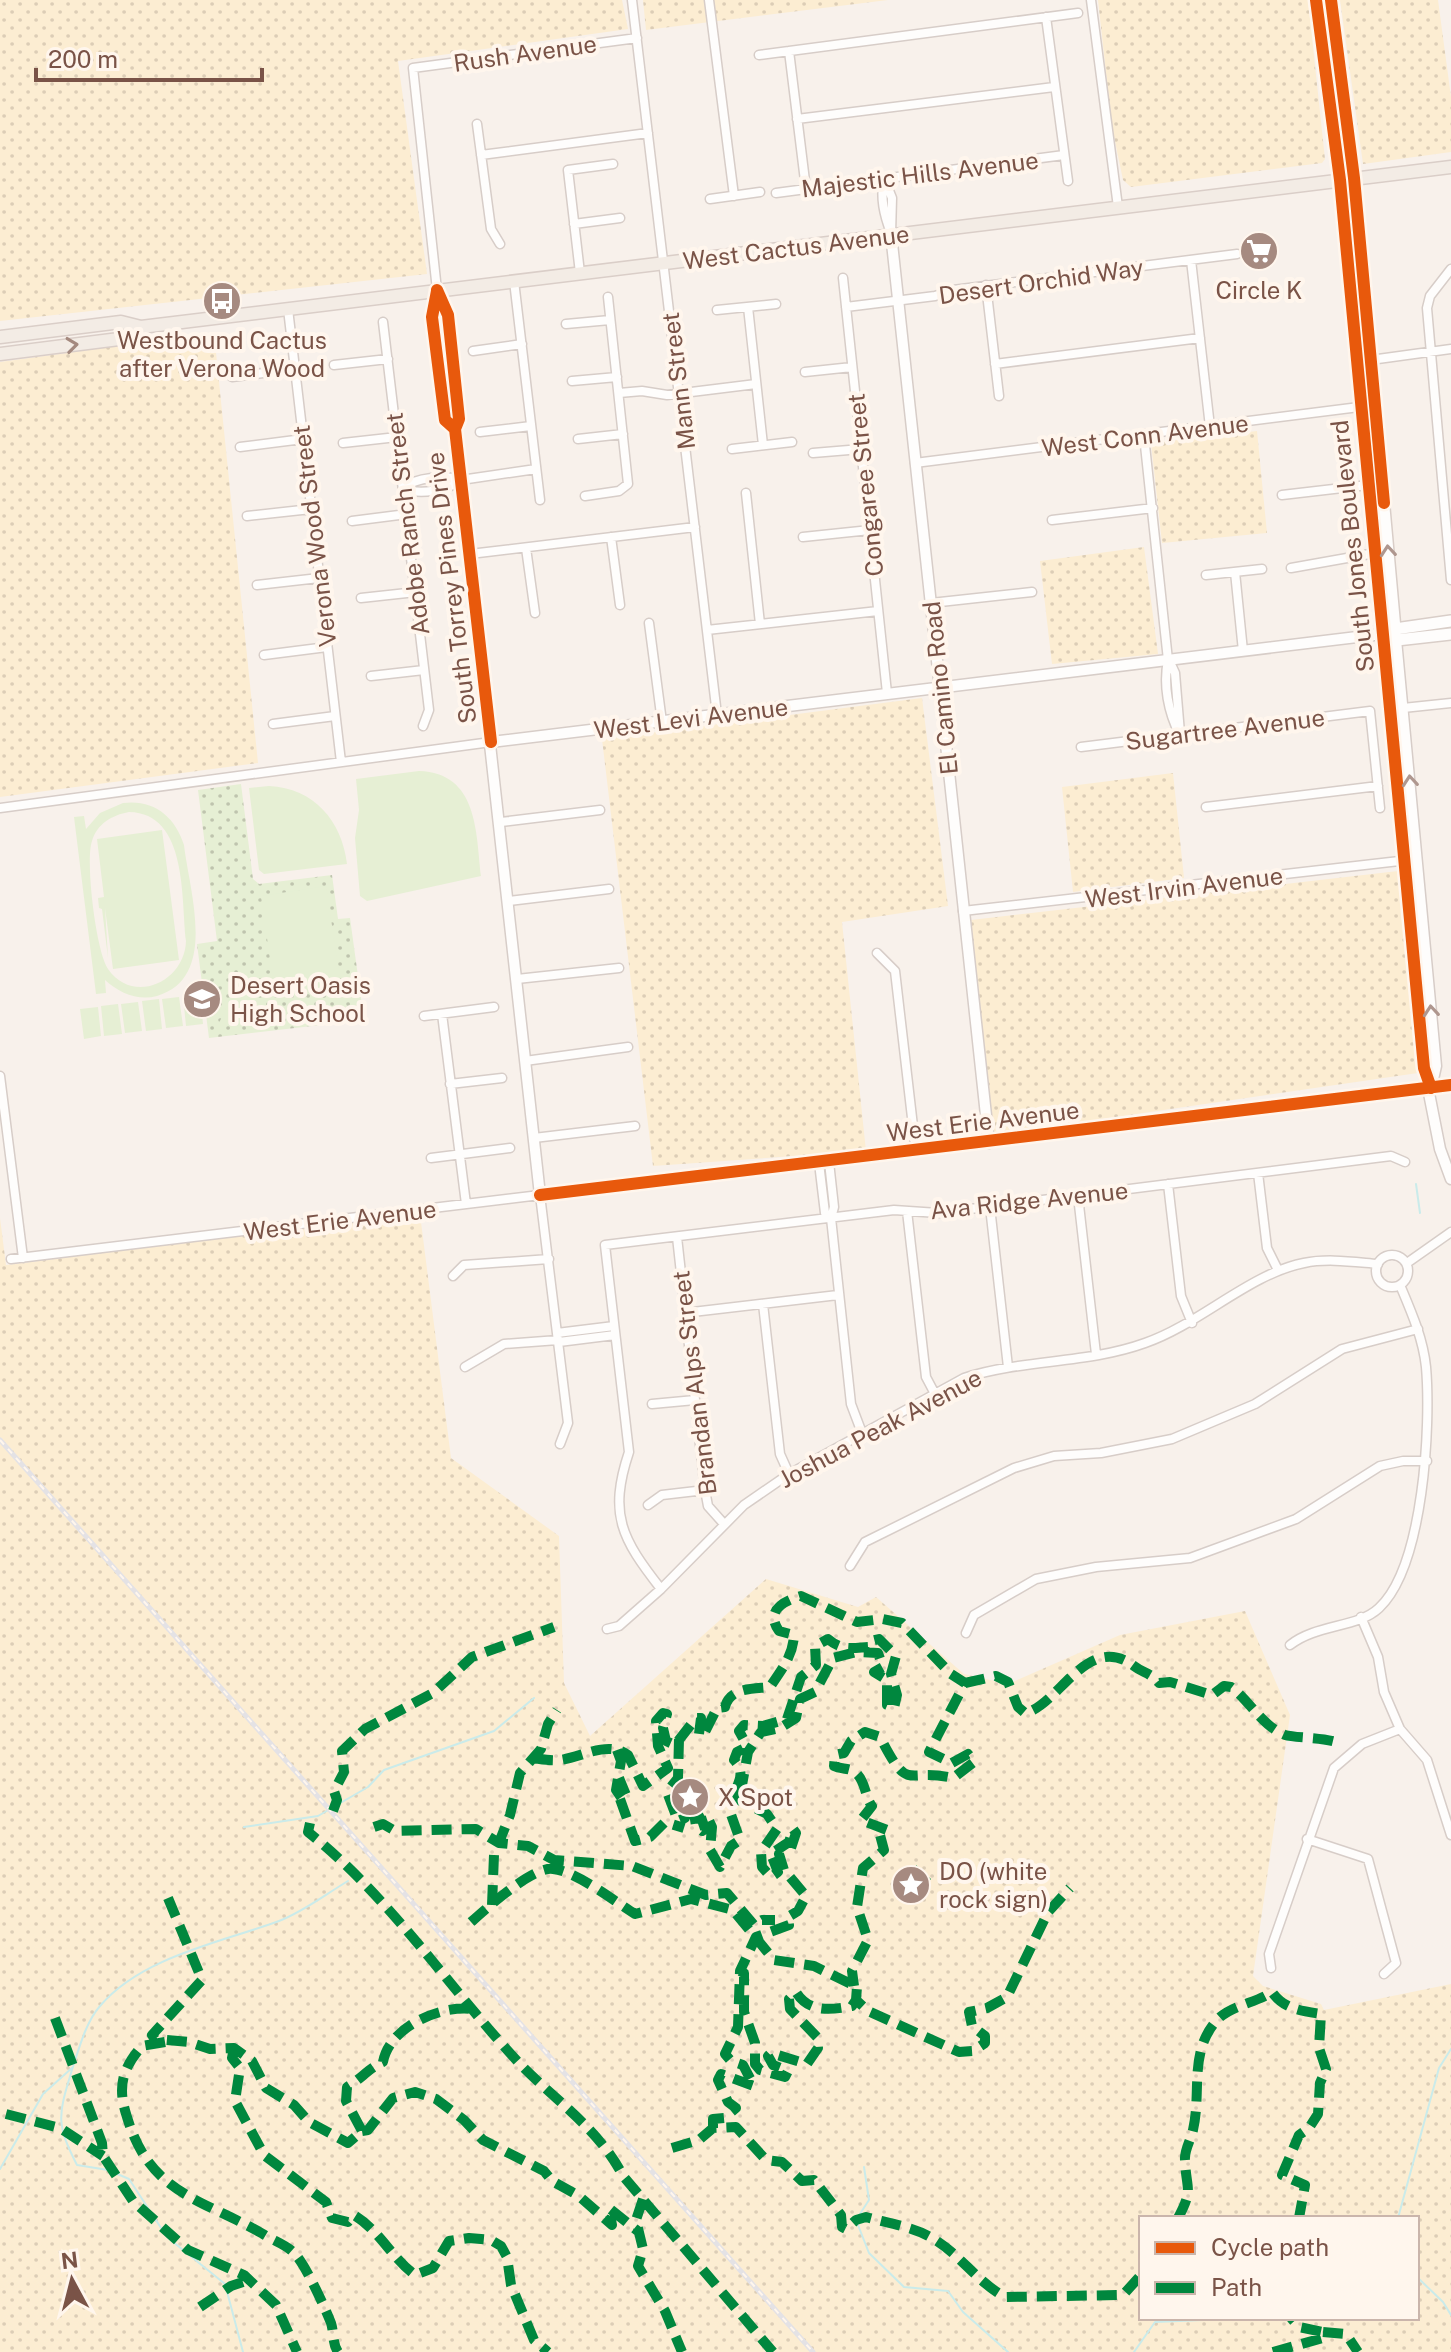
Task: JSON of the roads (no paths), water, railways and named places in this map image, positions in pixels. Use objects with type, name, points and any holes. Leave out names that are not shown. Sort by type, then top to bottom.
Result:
[{"type":"main road","name":"South Jones Boulevard","points":[[1316,0],[1340,180],[1382,634]]},
{"type":"main road","name":"South Jones Boulevard","points":[[1331,0],[1354,178],[1396,634]]},
{"type":"main road","name":"West Cactus Avenue","points":[[0,337],[121,322],[141,327],[1451,167]]},
{"type":"main road","name":"West Cactus Avenue","points":[[0,354],[127,338],[141,327]]},
{"type":"main road","points":[[1396,634],[1451,621]]},
{"type":"main road","points":[[1382,634],[1451,634]]},
{"type":"street","name":"Mann Street","points":[[632,0],[717,715]]},
{"type":"street","points":[[709,0],[734,196]]},
{"type":"street","points":[[1091,0],[1118,207]]},
{"type":"street","points":[[759,55],[1078,13]]},
{"type":"street","points":[[1046,17],[1068,181]]},
{"type":"street","name":"Rush Avenue","points":[[413,68],[637,38]]},
{"type":"street","points":[[789,51],[806,189]]},
{"type":"street","name":"South Torrey Pines Drive","points":[[413,68],[437,290],[432,317],[445,420],[455,429]]},
{"type":"street","points":[[797,119],[1054,87]]},
{"type":"street","points":[[477,124],[491,229],[500,244]]},
{"type":"street","points":[[481,155],[648,133]]},
{"type":"street","name":"Majestic Hills Avenue","points":[[776,193],[1064,155]]},
{"type":"street","points":[[580,273],[568,170],[613,164]]},
{"type":"street","name":"El Camino Road","points":[[884,178],[884,216],[891,234],[899,302],[989,1143]]},
{"type":"street","points":[[710,199],[760,192]]},
{"type":"street","points":[[574,224],[620,218]]},
{"type":"street","name":"Desert Orchid Way","points":[[846,307],[899,302],[986,285],[1237,254]]},
{"type":"street","points":[[1191,260],[1210,427]]},
{"type":"street","points":[[1451,269],[1428,304],[1429,354],[1451,580]]},
{"type":"street","name":"Congaree Street","points":[[843,278],[887,693]]},
{"type":"street","points":[[514,281],[540,500]]},
{"type":"street","points":[[986,285],[999,396]]},
{"type":"street","name":"South Torrey Pines Drive","points":[[437,290],[448,315],[459,419],[455,429],[568,1423],[560,1444]]},
{"type":"street","points":[[585,496],[627,487],[608,297]]},
{"type":"street","points":[[717,310],[776,304]]},
{"type":"street","points":[[748,307],[763,445]]},
{"type":"street","name":"Verona Wood Street","points":[[288,309],[341,762]]},
{"type":"street","points":[[566,324],[610,320]]},
{"type":"street","name":"Adobe Ranch Street","points":[[383,322],[429,710],[423,726]]},
{"type":"street","points":[[995,364],[1200,338]]},
{"type":"street","points":[[473,351],[522,344]]},
{"type":"street","points":[[1356,362],[1451,349]]},
{"type":"street","points":[[334,365],[388,359]]},
{"type":"street","points":[[805,372],[852,367]]},
{"type":"street","points":[[232,377],[294,369]]},
{"type":"street","points":[[572,381],[617,377]]},
{"type":"street","points":[[619,393],[642,391],[662,395],[756,384]]},
{"type":"street","name":"West Conn Avenue","points":[[915,463],[1375,405]]},
{"type":"street","points":[[480,432],[531,426]]},
{"type":"street","points":[[578,439],[623,434]]},
{"type":"street","points":[[1144,436],[1168,660],[1165,673],[1171,717],[1180,735]]},
{"type":"street","points":[[343,443],[397,437]]},
{"type":"street","points":[[240,447],[303,439]]},
{"type":"street","points":[[732,449],[792,442]]},
{"type":"street","points":[[813,453],[861,449]]},
{"type":"street","points":[[404,488],[411,492],[453,487],[461,480],[536,469]]},
{"type":"street","points":[[1282,495],[1368,485]]},
{"type":"street","points":[[746,493],[760,624]]},
{"type":"street","points":[[1052,520],[1153,508]]},
{"type":"street","points":[[247,516],[311,509]]},
{"type":"street","points":[[352,521],[407,514]]},
{"type":"street","points":[[470,554],[695,527]]},
{"type":"street","points":[[803,537],[870,530]]},
{"type":"street","points":[[611,537],[620,605]]},
{"type":"street","points":[[526,548],[535,613]]},
{"type":"street","points":[[1291,568],[1375,553]]},
{"type":"street","points":[[1206,575],[1262,569]]},
{"type":"street","points":[[1235,572],[1243,651]]},
{"type":"street","points":[[257,585],[319,578]]},
{"type":"street","points":[[361,598],[416,592]]},
{"type":"street","points":[[931,603],[1032,592]]},
{"type":"street","points":[[707,630],[878,611]]},
{"type":"street","points":[[649,623],[662,722]]},
{"type":"street","name":"South Jones Boulevard","points":[[1382,634],[1424,1068],[1431,1088]]},
{"type":"street","name":"West Levi Avenue","points":[[0,808],[491,742],[1382,634]]},
{"type":"street","name":"South Jones Boulevard","points":[[1396,634],[1436,1066],[1431,1088]]},
{"type":"street","points":[[264,655],[327,647]]},
{"type":"street","points":[[371,676],[424,670]]},
{"type":"street","points":[[1403,708],[1451,703]]},
{"type":"street","name":"Sugartree Avenue","points":[[1081,747],[1370,711],[1378,786]]},
{"type":"street","points":[[273,724],[335,716]]},
{"type":"street","points":[[1206,807],[1378,786],[1380,808]]},
{"type":"street","points":[[501,822],[600,810]]},
{"type":"street","name":"West Irvin Avenue","points":[[963,911],[1417,859]]},
{"type":"street","points":[[509,901],[609,889]]},
{"type":"street","points":[[877,953],[895,971],[916,1152]]},
{"type":"street","points":[[517,979],[619,968]]},
{"type":"street","points":[[424,1016],[494,1007]]},
{"type":"street","points":[[442,1014],[466,1204]]},
{"type":"street","points":[[525,1061],[628,1047]]},
{"type":"street","points":[[0,1076],[23,1258]]},
{"type":"street","points":[[450,1084],[502,1078]]},
{"type":"street","name":"West Erie Avenue","points":[[11,1259],[1451,1085]]},
{"type":"street","points":[[1431,1088],[1440,1149],[1451,1179]]},
{"type":"street","points":[[534,1138],[635,1126]]},
{"type":"street","points":[[431,1158],[510,1148]]},
{"type":"street","name":"Ava Ridge Avenue","points":[[614,1330],[605,1245],[831,1218],[907,1211],[938,1213],[1391,1156],[1405,1162]]},
{"type":"street","points":[[824,1163],[834,1207],[831,1218],[851,1404],[862,1433]]},
{"type":"street","points":[[1258,1173],[1267,1248],[1278,1270]]},
{"type":"street","points":[[1168,1184],[1181,1296],[1192,1323]]},
{"type":"street","points":[[1078,1196],[1096,1354]]},
{"type":"street","points":[[990,1207],[1008,1367]]},
{"type":"street","points":[[907,1211],[926,1377],[935,1394]]},
{"type":"street","points":[[1407,1263],[1451,1232]]},
{"type":"street","name":"Brandan Alps Street","points":[[677,1237],[705,1490],[708,1506],[724,1524]]},
{"type":"street","points":[[1400,1285],[1382,1284],[1376,1273],[1378,1264],[1392,1255],[1407,1263]]},
{"type":"street","points":[[453,1276],[464,1265],[549,1259]]},
{"type":"street","name":"Joshua Peak Avenue","points":[[607,1629],[619,1626],[661,1589],[744,1505],[789,1474],[964,1378],[1008,1367],[1144,1344],[1192,1323],[1278,1270],[1306,1262],[1378,1264]]},
{"type":"street","points":[[1400,1285],[1408,1276],[1407,1263]]},
{"type":"street","points":[[1290,1645],[1300,1637],[1327,1626],[1379,1609],[1393,1587],[1408,1549],[1427,1461],[1426,1364],[1418,1329],[1400,1285]]},
{"type":"street","points":[[684,1313],[838,1295]]},
{"type":"street","points":[[763,1304],[780,1454],[789,1474]]},
{"type":"street","points":[[850,1566],[865,1542],[1014,1468],[1054,1456],[1101,1453],[1172,1439],[1255,1404],[1342,1349],[1418,1329]]},
{"type":"street","points":[[465,1367],[504,1344],[614,1330],[629,1452],[621,1476],[616,1510],[630,1548],[661,1589]]},
{"type":"street","points":[[652,1404],[695,1400]]},
{"type":"street","points":[[966,1633],[974,1615],[1036,1579],[1096,1567],[1148,1565],[1190,1558],[1296,1519],[1380,1466],[1403,1461],[1427,1461]]},
{"type":"street","points":[[648,1505],[662,1495],[705,1490]]},
{"type":"street","points":[[1361,1617],[1378,1657],[1384,1692],[1400,1729],[1427,1760],[1451,1835]]},
{"type":"street","points":[[1271,1968],[1269,1954],[1334,1768],[1362,1744],[1400,1729]]},
{"type":"street","points":[[1307,1839],[1368,1859],[1396,1963],[1384,1974]]},
{"type":"waterway","points":[[1416,1184],[1420,1213]]},
{"type":"waterway","points":[[244,1827],[318,1816],[368,1787],[384,1770],[494,1731],[534,1698]]},
{"type":"waterway","points":[[243,2352],[225,2284],[167,2237],[129,2179],[108,2170],[77,2165],[62,2129],[64,2100],[90,2021],[117,1989],[160,1963],[288,1917],[348,1881]]},
{"type":"waterway","points":[[1399,2216],[1439,2068],[1451,2049]]},
{"type":"waterway","points":[[0,2169],[43,2094],[73,2067]]},
{"type":"waterway","points":[[864,2167],[869,2200],[856,2220],[869,2253],[904,2287],[948,2291],[963,2312],[1008,2352]]},
{"type":"waterway","points":[[1419,2279],[1443,2302],[1451,2315]]},
{"type":"waterway","points":[[1134,2352],[1155,2322],[1202,2320]]},
{"type":"railway","points":[[0,1440],[813,2352]]},
{"type":"place","name":"Circle K","points":[[1259,251]]},
{"type":"place","name":"Westbound Cactus after Verona Wood","points":[[222,301]]},
{"type":"place","name":"Desert Oasis High School","points":[[202,999]]},
{"type":"place","name":"X Spot","points":[[690,1797]]},
{"type":"place","name":"DO (white rock sign)","points":[[911,1885]]}]
